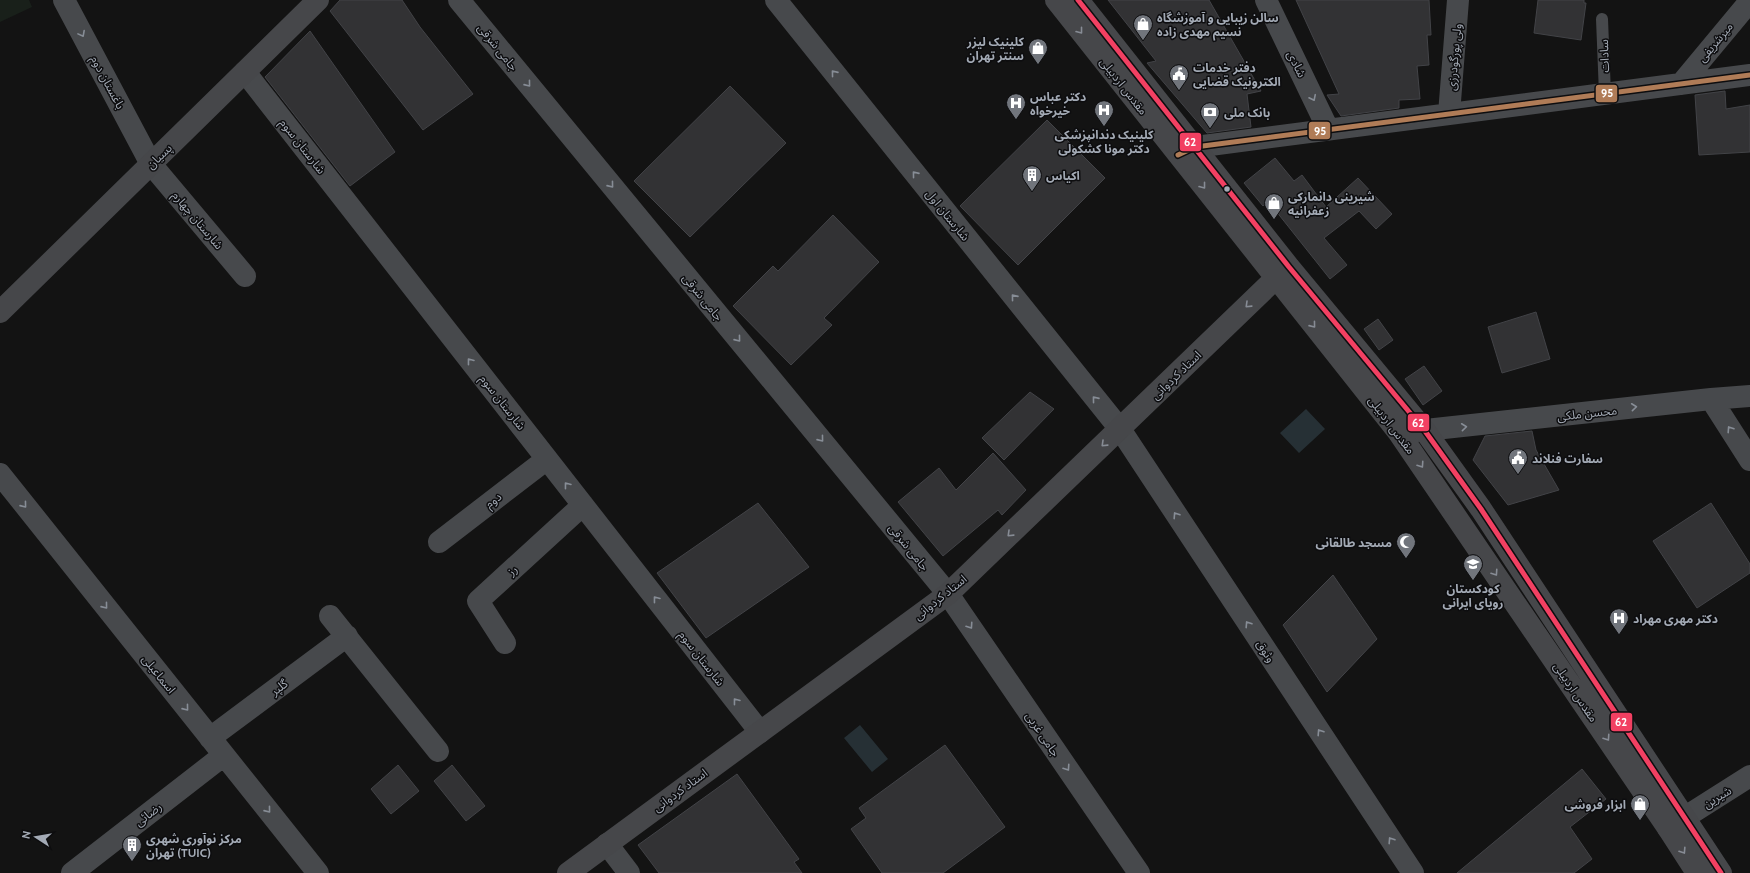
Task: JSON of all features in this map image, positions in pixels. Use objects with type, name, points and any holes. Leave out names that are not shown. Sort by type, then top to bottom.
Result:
[{"type":"main road","name":"پسیان","points":[[0,312],[318,0]]},
{"type":"main road","name":"مقدس اردبیلی","points":[[1056,0],[1186,151],[1282,272],[1400,433],[1676,822],[1721,873]]},
{"type":"main road","name":"مقدس اردبیلی","points":[[1078,0],[1186,151]]},
{"type":"main road","name":"استاد کردوانی","points":[[568,873],[948,594],[1282,272]]},
{"type":"main road","name":"مقدس اردبیلی","points":[[1282,272],[1425,431],[1481,509],[1676,822],[1697,873]]},
{"type":"street","name":"باغستان دوم","points":[[64,0],[151,164]]},
{"type":"street","name":"جامی شرقی","points":[[459,0],[948,594]]},
{"type":"street","name":"شارستان اول","points":[[776,0],[1120,429]]},
{"type":"street","name":"شادی","points":[[1266,0],[1328,129]]},
{"type":"street","name":"ولی پورگودرزی","points":[[1449,114],[1458,0]]},
{"type":"street","name":"میرشریفی","points":[[1680,84],[1750,1]]},
{"type":"street","name":"شارستان سوم","points":[[245,72],[760,732]]},
{"type":"street","points":[[1186,151],[1328,129],[1750,75]]},
{"type":"street","name":"شارستان چهارم","points":[[151,164],[245,276]]},
{"type":"street","name":"محسن ملکی","points":[[1400,433],[1750,396]]},
{"type":"street","points":[[1711,399],[1750,460]]},
{"type":"street","name":"وثوق","points":[[1120,429],[1413,873]]},
{"type":"street","name":"دوم","points":[[439,542],[547,459]]},
{"type":"street","name":"اسماعیلی","points":[[0,474],[318,873]]},
{"type":"street","name":"رز","points":[[505,643],[478,601],[583,505]]},
{"type":"street","name":"جامی غربی","points":[[948,594],[1139,873]]},
{"type":"street","points":[[330,616],[438,751]]},
{"type":"street","name":"گلپر","points":[[210,738],[347,636]]},
{"type":"street","name":"رضائی","points":[[72,873],[224,755]]},
{"type":"street","name":"شیرین","points":[[1676,822],[1750,776]]},
{"type":"street","points":[[607,844],[629,873]]},
{"type":"lane","name":"سادات","points":[[1602,19],[1605,94]]},
{"type":"shaded area","points":[[0,0],[29,0],[32,7],[0,22]]},
{"type":"shaded area","points":[[1306,409],[1325,429],[1299,453],[1280,433]]},
{"type":"shaded area","points":[[860,725],[888,759],[872,772],[844,738]]},
{"type":"building","points":[[340,0],[402,0],[420,27],[473,94],[423,130],[330,11]]},
{"type":"building","points":[[1108,0],[1209,0],[1261,91],[1247,94],[1251,127],[1207,133],[1147,63],[1156,61]]},
{"type":"building","points":[[1296,0],[1429,0],[1431,35],[1427,35],[1429,65],[1417,66],[1420,99],[1399,100],[1399,108],[1341,116],[1327,95],[1339,94]]},
{"type":"building","points":[[1538,0],[1584,0],[1584,3],[1586,3],[1581,40],[1534,33]]},
{"type":"building","points":[[310,31],[395,152],[350,186],[265,77]]},
{"type":"building","points":[[730,86],[786,143],[690,237],[634,181]]},
{"type":"building","points":[[1725,91],[1726,109],[1750,105],[1750,152],[1699,155],[1695,95]]},
{"type":"building","name":"اکیاس","points":[[1047,120],[1105,178],[1018,265],[960,206]]},
{"type":"building","points":[[1275,158],[1294,181],[1302,175],[1326,207],[1358,178],[1392,214],[1376,229],[1359,211],[1324,238],[1347,265],[1330,279],[1268,201],[1263,206],[1244,183]]},
{"type":"building","points":[[833,215],[879,262],[824,318],[832,325],[791,365],[733,306],[773,266],[778,271]]},
{"type":"building","points":[[1536,312],[1550,359],[1502,373],[1488,327]]},
{"type":"building","points":[[1378,319],[1393,340],[1379,350],[1364,329]]},
{"type":"building","points":[[1424,366],[1442,391],[1423,405],[1405,379]]},
{"type":"building","points":[[1030,392],[1054,409],[1004,460],[982,438]]},
{"type":"building","name":"سفارت فنلاند","points":[[1532,431],[1536,450],[1559,490],[1508,505],[1473,460],[1485,436]]},
{"type":"building","points":[[993,453],[1026,490],[1002,515],[998,510],[943,556],[898,502],[939,468],[956,490]]},
{"type":"building","points":[[758,503],[809,567],[706,638],[657,573]]},
{"type":"building","points":[[1711,503],[1750,564],[1750,573],[1697,608],[1653,541]]},
{"type":"building","points":[[1333,575],[1377,639],[1327,692],[1283,625]]},
{"type":"building","points":[[945,745],[1005,827],[943,873],[882,873],[851,829],[866,818],[859,808]]},
{"type":"building","points":[[398,765],[419,791],[391,814],[371,789]]},
{"type":"building","points":[[452,765],[485,806],[466,821],[434,781]]},
{"type":"building","points":[[1582,769],[1606,799],[1570,827],[1592,859],[1574,873],[1457,873]]},
{"type":"building","points":[[737,774],[799,859],[794,862],[802,873],[659,873],[638,845]]},
{"type":"transit line","name":"62","points":[[1078,0],[1289,267],[1425,431],[1481,509],[1721,873]]},
{"type":"transit line","name":"95","points":[[1178,155],[1195,147],[1750,75]]},
{"type":"place","name":"سالن زیبایی و آموزشگاه نسیم مهدی زاده","points":[[1143,41]]},
{"type":"place","name":"کلینیک لیزر سنتر تهران","points":[[1038,65]]},
{"type":"place","name":"دفتر خدمات الکترونیک قضایی","points":[[1179,91]]},
{"type":"place","name":"دکتر عباس خیرخواه","points":[[1016,120]]},
{"type":"place","name":"کلینیک دندانپزشکی دکتر مونا کشکولی","points":[[1104,127]]},
{"type":"place","name":"بانک ملی","points":[[1210,129]]},
{"type":"place","name":"اکیاس","points":[[1032,192]]},
{"type":"place","name":"شیرینی دانمارکی زعفرانیه","points":[[1274,220]]},
{"type":"place","name":"سفارت فنلاند","points":[[1518,475]]},
{"type":"place","name":"مسجد طالقانی","points":[[1406,559]]},
{"type":"place","name":"کودکستان رویای ایرانی","points":[[1473,581]]},
{"type":"place","name":"دکتر مهری مهراد","points":[[1619,635]]},
{"type":"place","name":"ابزار فروشی","points":[[1640,821]]},
{"type":"place","name":"مرکز نوآوری شهری تهران (TUIC)","points":[[132,862]]}]
